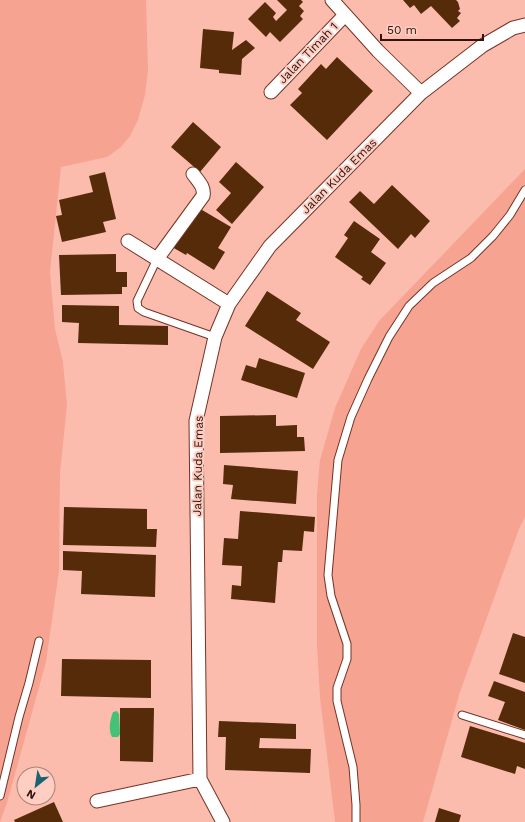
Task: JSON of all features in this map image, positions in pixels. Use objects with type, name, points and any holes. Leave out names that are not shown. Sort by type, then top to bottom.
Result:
[{"type":"street","points":[[332,0],[378,51],[421,93]]},
{"type":"street","name":"Jalan Timah 1","points":[[271,92],[345,15]]},
{"type":"street","name":"Jalan Kuda Emas","points":[[223,822],[200,779],[196,421],[215,337],[229,304],[270,246],[421,93],[482,46],[513,28],[525,24]]},
{"type":"street","points":[[157,259],[203,196],[204,192],[201,185],[193,174]]},
{"type":"street","points":[[128,241],[229,304]]},
{"type":"street","points":[[97,801],[200,779]]},
{"type":"lane","points":[[356,822],[352,767],[337,701],[337,688],[347,659],[347,644],[330,596],[328,575],[338,460],[351,417],[365,386],[389,338],[409,306],[433,283],[471,258],[493,236],[510,215],[525,190]]},
{"type":"lane","points":[[157,259],[136,301],[138,308],[144,312],[215,337]]},
{"type":"lane","points":[[0,796],[39,641]]},
{"type":"lane","points":[[462,715],[525,735]]},
{"type":"shaded area","points":[[0,0],[146,0],[148,70],[145,95],[138,120],[130,136],[121,147],[107,157],[61,167],[50,272],[55,329],[63,362],[67,405],[60,473],[59,571],[46,662],[7,803],[0,822]]},
{"type":"shaded area","points":[[525,169],[525,517],[519,529],[460,692],[423,822],[335,822],[320,697],[317,646],[317,494],[320,460],[335,408],[361,349],[379,321]]},
{"type":"shaded area","points":[[117,711],[119,714],[120,734],[118,737],[112,737],[110,722],[113,712]]},
{"type":"building","points":[[277,0],[301,0],[303,2],[299,6],[304,11],[300,16],[303,19],[280,42],[270,32],[266,37],[248,19],[265,2],[276,13],[273,17],[276,21],[287,10]]},
{"type":"building","points":[[403,0],[456,0],[460,9],[458,11],[461,13],[457,18],[460,21],[452,28],[431,6],[421,14],[414,5],[410,8]]},
{"type":"building","points":[[203,29],[234,32],[232,50],[246,40],[255,48],[242,59],[241,75],[219,73],[219,70],[200,68]]},
{"type":"building","points":[[337,57],[373,91],[327,140],[290,105],[302,93],[298,89],[321,64],[326,69]]},
{"type":"building","points":[[193,122],[221,147],[200,172],[171,147]]},
{"type":"building","points":[[236,162],[264,187],[232,224],[216,210],[231,193],[219,182]]},
{"type":"building","points":[[105,172],[116,219],[103,222],[106,232],[62,242],[56,216],[62,215],[59,200],[93,192],[89,176]]},
{"type":"building","points":[[392,185],[430,221],[415,238],[411,234],[398,249],[349,202],[360,191],[374,204]]},
{"type":"building","points":[[197,207],[231,227],[218,248],[225,252],[214,270],[187,253],[186,255],[172,247]]},
{"type":"building","points":[[354,221],[380,239],[371,252],[386,263],[370,285],[361,279],[363,277],[335,257],[348,238],[344,235]]},
{"type":"building","points":[[116,254],[116,272],[127,272],[127,287],[122,287],[122,294],[61,295],[59,255]]},
{"type":"building","points":[[267,291],[301,313],[296,320],[330,342],[313,369],[245,326]]},
{"type":"building","points":[[62,305],[119,306],[119,325],[168,326],[168,345],[78,343],[79,323],[62,322]]},
{"type":"building","points":[[259,358],[305,373],[297,398],[241,380],[246,365],[256,368]]},
{"type":"building","points":[[276,415],[276,426],[297,425],[297,437],[304,437],[305,451],[220,453],[220,416]]},
{"type":"building","points":[[224,465],[298,471],[296,504],[231,499],[233,485],[223,484]]},
{"type":"building","points":[[64,507],[147,509],[147,529],[157,529],[156,547],[63,545]]},
{"type":"building","points":[[240,511],[315,517],[314,532],[304,531],[302,551],[283,550],[282,562],[278,562],[275,603],[231,599],[232,585],[241,586],[242,566],[222,565],[224,538],[238,539]]},
{"type":"building","points":[[63,551],[156,555],[155,597],[81,594],[82,571],[63,570]]},
{"type":"building","points":[[513,633],[525,637],[525,683],[499,674]]},
{"type":"building","points":[[62,659],[151,660],[151,698],[61,696]]},
{"type":"building","points":[[494,681],[525,692],[525,730],[498,720],[505,702],[488,696]]},
{"type":"building","points":[[120,708],[154,708],[153,762],[120,761]]},
{"type":"building","points":[[219,721],[296,724],[296,739],[260,738],[259,748],[311,749],[310,773],[225,770],[226,737],[218,737]]},
{"type":"building","points":[[470,726],[525,743],[525,769],[517,766],[515,774],[461,757]]},
{"type":"building","points":[[45,806],[56,806],[63,822],[15,822],[14,820]]},
{"type":"building","points":[[439,808],[461,815],[459,822],[435,822]]}]
